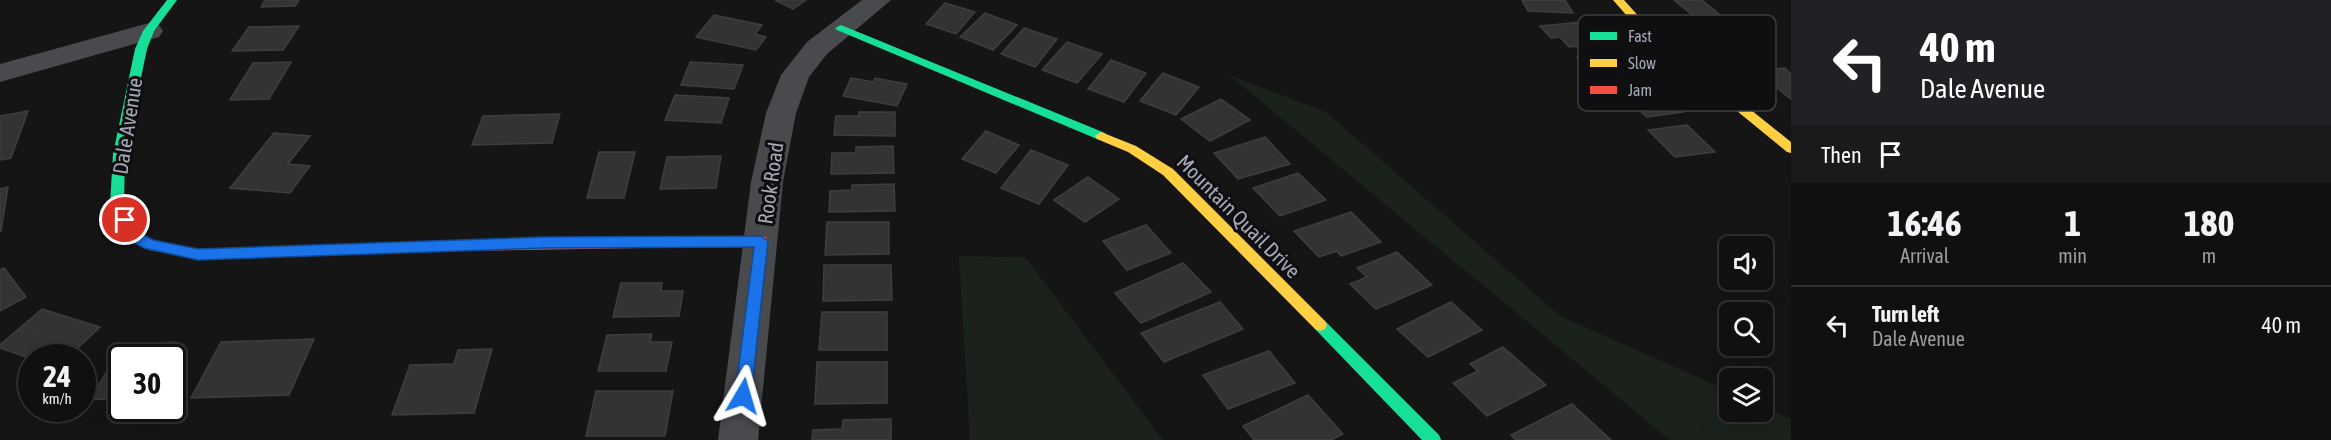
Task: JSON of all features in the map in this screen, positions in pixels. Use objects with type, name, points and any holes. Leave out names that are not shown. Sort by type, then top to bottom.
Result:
[{"type":"street","name":"Dale Avenue","points":[[172,0],[149,31],[141,49],[119,154],[117,204],[132,235],[149,245],[198,254],[544,243],[761,241]]},
{"type":"street","name":"Rook Road","points":[[738,440],[767,182],[781,113],[795,75],[817,48],[878,0]]},
{"type":"street","points":[[1618,0],[1632,15]]},
{"type":"street","name":"Mountain Quail Drive","points":[[841,28],[1132,149],[1168,172],[1433,440]]},
{"type":"street","points":[[0,73],[149,31]]},
{"type":"street","points":[[1745,111],[1791,149]]},
{"type":"shaded area","points":[[1229,75],[1326,112],[1560,316],[1719,387],[1719,422],[1773,422],[1773,411],[1791,419],[1791,440],[1670,440]]},
{"type":"shaded area","points":[[959,256],[1025,257],[1163,440],[970,440]]},
{"type":"building","points":[[265,0],[299,0],[295,6],[261,7]]},
{"type":"building","points":[[775,0],[806,0],[793,9]]},
{"type":"building","points":[[1522,0],[1565,0],[1573,13],[1528,11]]},
{"type":"building","points":[[1674,0],[1702,0],[1719,14],[1711,15],[1693,15]]},
{"type":"building","points":[[945,3],[975,12],[956,34],[926,24]]},
{"type":"building","points":[[985,13],[1017,25],[993,50],[960,37]]},
{"type":"building","points":[[714,15],[762,25],[755,34],[766,37],[756,50],[696,37]]},
{"type":"building","points":[[1578,22],[1578,46],[1569,47],[1560,37],[1551,38],[1540,26]]},
{"type":"building","points":[[299,26],[283,50],[232,51],[249,27]]},
{"type":"building","points":[[1024,28],[1057,39],[1035,67],[1001,54]]},
{"type":"building","points":[[1067,42],[1102,54],[1077,83],[1042,70]]},
{"type":"building","points":[[1111,60],[1146,73],[1124,102],[1088,89]]},
{"type":"building","points":[[291,62],[269,99],[230,100],[253,63]]},
{"type":"building","points":[[690,62],[743,65],[734,89],[681,85]]},
{"type":"building","points":[[1785,68],[1791,74],[1791,99],[1776,88],[1776,69]]},
{"type":"building","points":[[1163,73],[1199,87],[1176,115],[1140,101]]},
{"type":"building","points":[[851,78],[874,82],[875,78],[907,84],[897,106],[843,96]]},
{"type":"building","points":[[675,95],[729,98],[721,123],[665,120]]},
{"type":"building","points":[[1221,99],[1250,120],[1210,141],[1181,119]]},
{"type":"building","points":[[28,111],[11,158],[0,160],[0,116]]},
{"type":"building","points":[[1640,111],[1683,112],[1647,117]]},
{"type":"building","points":[[859,112],[895,112],[895,136],[834,135],[836,116],[859,116]]},
{"type":"building","points":[[560,114],[552,143],[472,145],[483,116]]},
{"type":"building","points":[[1687,125],[1715,152],[1675,157],[1648,130]]},
{"type":"building","points":[[986,131],[1019,145],[996,173],[962,159]]},
{"type":"building","points":[[274,133],[310,136],[288,164],[310,166],[290,193],[230,188]]},
{"type":"building","points":[[1265,137],[1290,164],[1238,179],[1214,153]]},
{"type":"building","points":[[893,146],[894,173],[831,174],[832,153],[856,153],[856,147]]},
{"type":"building","points":[[1031,150],[1068,165],[1039,204],[1001,188]]},
{"type":"building","points":[[599,152],[635,152],[624,198],[587,198]]},
{"type":"building","points":[[721,156],[716,188],[660,189],[667,157]]},
{"type":"building","points":[[1298,173],[1326,200],[1280,216],[1253,188]]},
{"type":"building","points":[[1088,177],[1119,199],[1085,222],[1054,200]]},
{"type":"building","points":[[894,184],[895,211],[829,212],[830,191],[852,190],[852,185]]},
{"type":"building","points":[[8,187],[1,231],[0,231],[0,189]]},
{"type":"building","points":[[1351,212],[1381,242],[1341,256],[1337,251],[1319,257],[1294,231]]},
{"type":"building","points":[[827,222],[889,222],[889,254],[825,255]]},
{"type":"building","points":[[1146,225],[1171,253],[1127,270],[1103,241]]},
{"type":"building","points":[[1397,252],[1432,285],[1376,309],[1350,284],[1367,277],[1357,268]]},
{"type":"building","points":[[1183,263],[1211,292],[1141,323],[1115,293]]},
{"type":"building","points":[[824,265],[891,265],[892,300],[823,301]]},
{"type":"building","points":[[4,268],[26,297],[0,311],[0,270]]},
{"type":"building","points":[[621,283],[662,283],[661,291],[683,291],[679,316],[613,317]]},
{"type":"building","points":[[1220,302],[1243,329],[1164,362],[1141,333]]},
{"type":"building","points":[[1451,302],[1482,330],[1428,357],[1397,329]]},
{"type":"building","points":[[42,309],[100,327],[82,344],[18,344],[18,354],[0,348],[0,345]]},
{"type":"building","points":[[822,312],[887,312],[887,350],[819,350]]},
{"type":"building","points":[[652,334],[650,342],[672,342],[666,371],[598,371],[607,335]]},
{"type":"building","points":[[314,339],[289,395],[191,398],[221,342]]},
{"type":"building","points":[[176,342],[175,344],[123,344]]},
{"type":"building","points":[[1503,347],[1546,385],[1487,416],[1453,383],[1478,371],[1470,364]]},
{"type":"building","points":[[492,349],[474,413],[392,415],[410,365],[454,364],[458,350]]},
{"type":"building","points":[[1269,351],[1295,383],[1228,409],[1203,375]]},
{"type":"building","points":[[817,362],[887,362],[887,403],[815,404]]},
{"type":"building","points":[[108,369],[108,399],[96,400],[96,390]]},
{"type":"building","points":[[596,391],[673,391],[665,436],[586,436]]},
{"type":"building","points":[[1308,395],[1343,434],[1331,440],[1254,440],[1243,426]]},
{"type":"building","points":[[1572,404],[1611,440],[1516,440],[1511,435]]},
{"type":"building","points":[[891,419],[891,440],[812,440],[813,430],[842,429],[843,420]]},
{"type":"traffic: fast","points":[[172,0],[149,31],[141,49],[119,154],[117,204],[132,235],[149,245],[198,254],[458,246]]},
{"type":"traffic: fast","points":[[841,28],[1101,136]]},
{"type":"traffic: fast","points":[[1320,325],[1433,440]]},
{"type":"traffic: slow","points":[[1618,0],[1632,15]]},
{"type":"traffic: slow","points":[[1744,111],[1791,149]]},
{"type":"traffic: slow","points":[[1101,136],[1132,149],[1168,172],[1320,325]]},
{"type":"traffic: jam","points":[[458,246],[761,241]]},
{"type":"route","points":[[125,220],[132,235],[149,245],[198,254],[544,243],[761,241],[743,396]]}]
